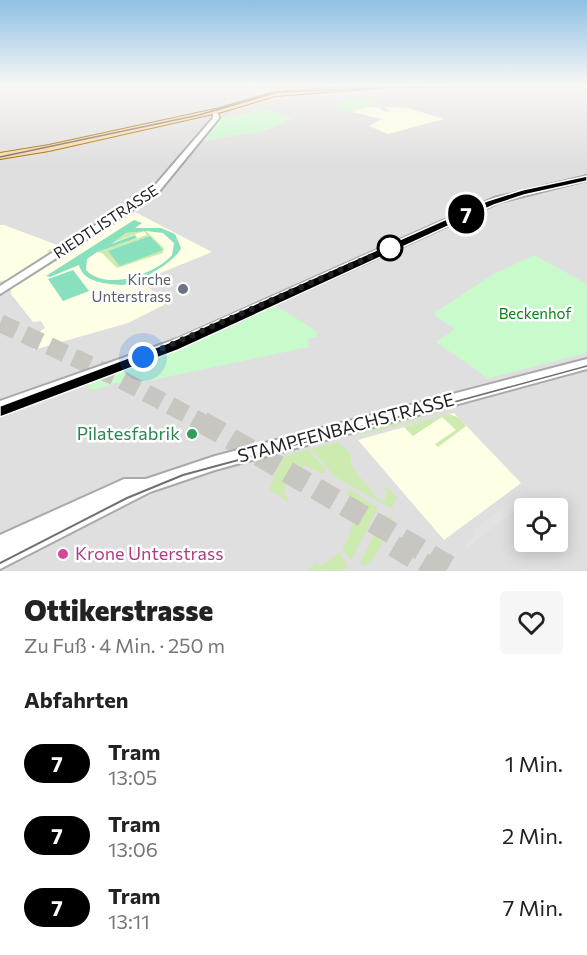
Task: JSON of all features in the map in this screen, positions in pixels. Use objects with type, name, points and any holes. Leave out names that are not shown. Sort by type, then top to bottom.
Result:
[{"type":"main road","points":[[2,156],[212,112]]},
{"type":"street","name":"RIEDTLISTRASSE","points":[[0,291],[161,187],[216,118],[215,112]]},
{"type":"street","points":[[0,407],[181,342],[497,200],[587,178]]},
{"type":"street","name":"STAMPFENBACHSTRASSE","points":[[0,544],[124,486],[146,486],[215,463],[587,364]]},
{"type":"street","points":[[0,560],[146,486]]},
{"type":"shaded area","points":[[0,112],[587,112],[587,571],[0,571]]},
{"type":"shaded area","points":[[352,112],[420,112],[444,119],[388,134],[369,126],[382,119]]},
{"type":"shaded area","points":[[135,212],[212,252],[143,280],[164,305],[128,323],[33,350],[33,337],[45,328],[41,321],[33,322],[11,294],[11,289]]},
{"type":"shaded area","points":[[0,225],[57,245],[47,251],[50,252],[6,280],[0,281]]},
{"type":"shaded area","points":[[454,413],[521,483],[444,540],[358,440]]},
{"type":"shaded area","points":[[510,502],[514,507],[514,511],[467,548],[465,544],[475,536],[472,532]]},
{"type":"green space","points":[[256,112],[277,112],[292,118],[268,130],[204,141],[221,118]]},
{"type":"green space","points":[[134,220],[142,223],[135,228],[161,228],[175,234],[181,248],[178,254],[163,266],[128,284],[116,285],[91,279],[85,276],[79,265],[50,277],[46,276]],"holes":[[[146,231],[163,233],[174,243],[172,255],[165,262],[143,274],[131,278],[106,280],[86,270],[87,259],[97,252],[137,238],[135,235],[111,244],[126,233]]]},
{"type":"green space","points":[[144,231],[107,245],[126,233]]},
{"type":"green space","points":[[144,231],[164,248],[163,253],[117,268],[102,253],[96,252],[147,235]]},
{"type":"green space","points":[[150,236],[163,250],[120,266],[108,251]]},
{"type":"green space","name":"Beckenhof","points":[[534,255],[587,284],[587,353],[486,379],[481,373],[436,342],[455,329],[433,314],[492,275]]},
{"type":"green space","points":[[73,270],[89,291],[63,301],[48,279]]},
{"type":"green space","points":[[274,305],[317,331],[316,337],[307,340],[309,347],[133,384],[115,383],[95,390],[88,388],[90,383],[157,359]]},
{"type":"green space","points":[[446,408],[450,409],[374,432],[351,436]]},
{"type":"green space","points":[[448,414],[458,417],[466,426],[438,447],[435,444],[456,430],[442,417],[413,436],[404,427]]},
{"type":"green space","points":[[337,442],[351,453],[351,466],[378,499],[384,501],[387,493],[384,489],[387,487],[397,497],[393,503],[394,510],[335,477],[311,449]]},
{"type":"green space","points":[[308,449],[326,470],[322,474],[305,465],[299,472],[292,473],[293,481],[287,484],[284,491],[289,502],[269,490],[282,457]]},
{"type":"green space","points":[[347,488],[378,508],[351,560],[342,549],[349,537],[353,518]]},
{"type":"green space","points":[[384,514],[394,519],[374,559],[364,566],[360,563]]},
{"type":"green space","points":[[339,553],[349,566],[342,571],[306,570],[317,563],[319,567]]},
{"type":"tunnel","points":[[0,323],[118,378],[205,424]]},
{"type":"tunnel","points":[[202,422],[457,571]]},
{"type":"tunnel","points":[[394,546],[436,571]]},
{"type":"tram line","points":[[0,157],[211,112]]},
{"type":"tram line","points":[[0,410],[173,347],[490,203],[587,179]]},
{"type":"tram line","name":"7","points":[[0,410],[173,347],[505,197],[587,179]]},
{"type":"tram line","points":[[373,424],[587,366]]},
{"type":"tram line","points":[[0,563],[127,498],[183,475],[379,422]]},
{"type":"place","name":"Kirche Unterstrass","points":[[183,289]]},
{"type":"place","name":"Pilatesfabrik","points":[[192,434]]},
{"type":"place","name":"Krone Unterstrass","points":[[63,554]]},
{"type":"route","points":[[143,357],[390,248]]}]
